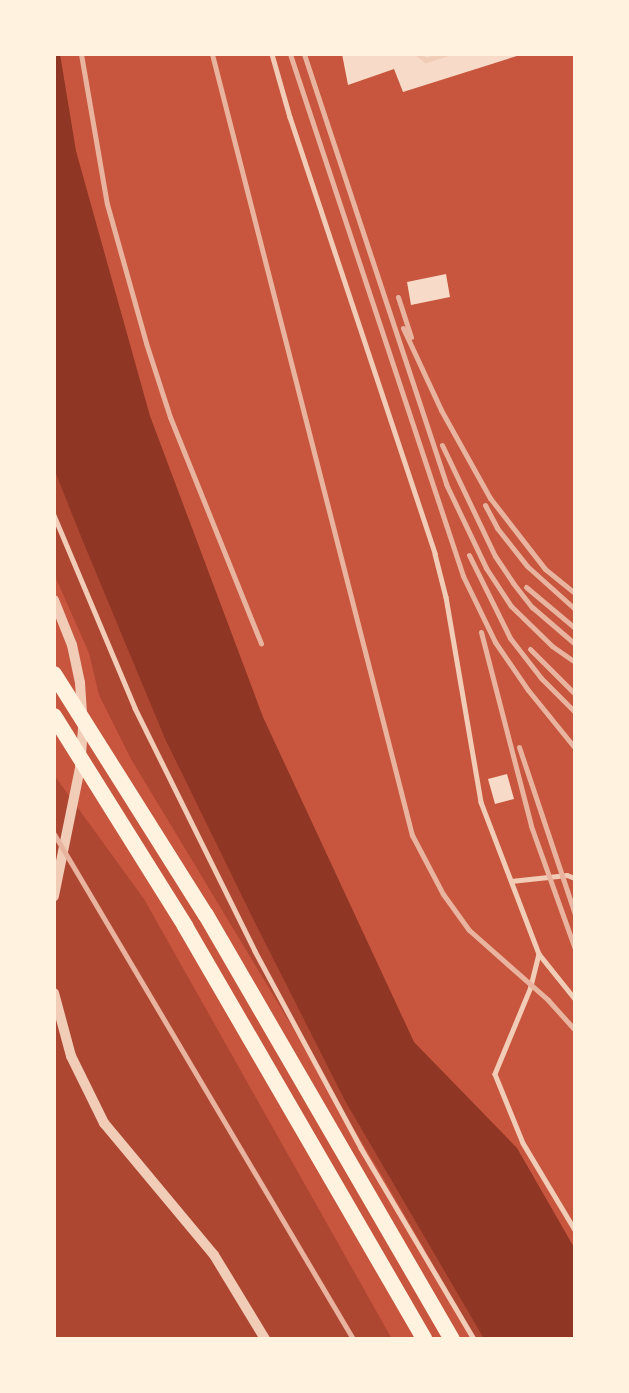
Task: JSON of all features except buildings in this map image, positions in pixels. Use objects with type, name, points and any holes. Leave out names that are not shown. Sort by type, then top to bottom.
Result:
[{"type":"highway","points":[[56,676],[206,915],[452,1339]]},
{"type":"highway","points":[[54,716],[185,926],[424,1339]]},
{"type":"street","points":[[54,600],[72,645],[80,683],[83,728],[80,768],[54,896]]},
{"type":"street","points":[[54,993],[71,1056],[104,1123],[214,1255],[265,1339]]},
{"type":"lane","points":[[272,54],[435,554],[446,597],[481,802],[539,954],[575,999]]},
{"type":"lane","points":[[418,54],[426,60],[446,54]]},
{"type":"lane","points":[[54,515],[135,708],[255,951],[361,1147],[474,1339]]},
{"type":"lane","points":[[511,881],[567,875],[575,878]]},
{"type":"lane","points":[[539,954],[531,987],[495,1074],[523,1143],[575,1230]]},
{"type":"shaded area","points":[[54,54],[60,54],[76,151],[150,416],[263,717],[414,1042],[517,1148],[575,1249],[575,1339],[484,1339],[345,1101],[255,923],[165,739],[82,539],[54,469]]},
{"type":"shaded area","points":[[54,469],[165,739],[255,923],[345,1101],[484,1339],[476,1339],[381,1174],[131,759],[99,695],[89,653],[54,574]]},
{"type":"shaded area","points":[[54,775],[144,899],[392,1339],[54,1339]]},
{"type":"railway","points":[[81,54],[107,204],[146,343],[170,417],[261,643]]},
{"type":"railway","points":[[212,54],[412,835],[443,894],[469,930],[548,1000],[575,1030]]},
{"type":"railway","points":[[290,54],[463,576],[495,642],[528,690],[575,748]]},
{"type":"railway","points":[[304,54],[446,484],[486,568],[511,606],[552,646],[575,662]]},
{"type":"railway","points":[[398,297],[411,337]]},
{"type":"railway","points":[[403,328],[441,410],[490,498],[545,569],[575,593]]},
{"type":"railway","points":[[442,445],[495,556],[513,583],[532,607],[575,644]]},
{"type":"railway","points":[[485,505],[497,528],[527,566],[575,609]]},
{"type":"railway","points":[[469,555],[510,638],[541,678],[575,712]]},
{"type":"railway","points":[[526,587],[575,628]]},
{"type":"railway","points":[[481,632],[531,826],[575,949]]},
{"type":"railway","points":[[530,649],[575,694]]},
{"type":"railway","points":[[519,747],[575,914]]},
{"type":"railway","points":[[54,834],[353,1339]]}]
